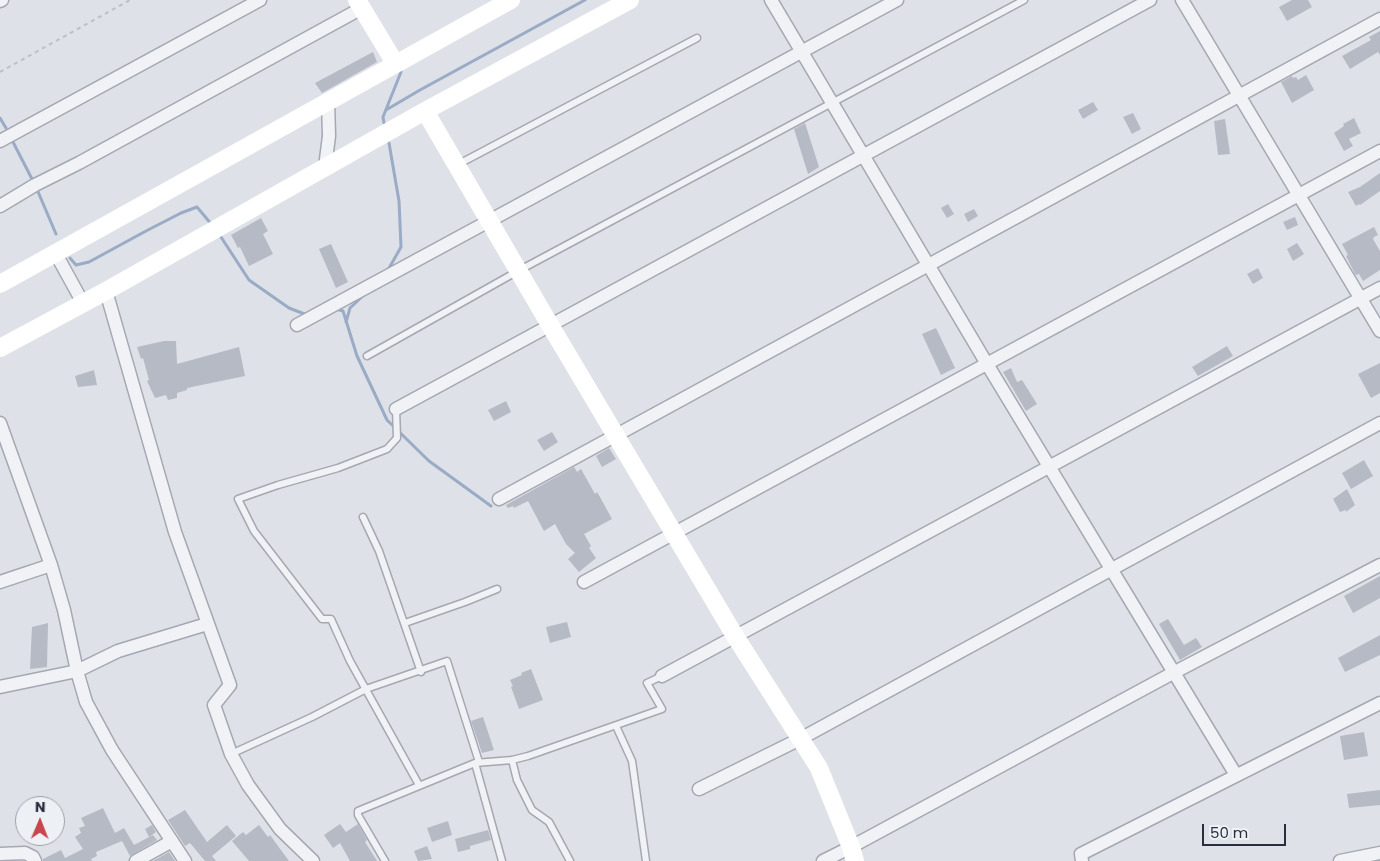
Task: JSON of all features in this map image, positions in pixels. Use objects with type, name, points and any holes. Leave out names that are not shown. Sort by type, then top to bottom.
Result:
[{"type":"street","points":[[0,141],[260,0]]},
{"type":"street","points":[[0,284],[511,0]]},
{"type":"street","points":[[0,348],[106,291],[425,111],[630,0]]},
{"type":"street","points":[[771,0],[862,156],[1236,775]]},
{"type":"street","points":[[297,325],[897,0]]},
{"type":"street","points":[[396,408],[1150,0]]},
{"type":"street","points":[[1182,0],[1380,331]]},
{"type":"street","points":[[0,206],[35,185],[79,164],[360,4],[396,63]]},
{"type":"street","points":[[499,499],[1380,19]]},
{"type":"street","points":[[325,167],[329,136],[328,101]]},
{"type":"street","points":[[425,111],[735,636],[818,768],[853,854]]},
{"type":"street","points":[[584,582],[1380,152]]},
{"type":"street","points":[[56,254],[83,303]]},
{"type":"street","points":[[662,676],[1380,288]]},
{"type":"street","points":[[106,291],[175,532],[230,685],[214,705],[231,754],[248,786],[280,829],[314,861]]},
{"type":"street","points":[[0,423],[51,565],[86,702],[112,750],[186,861]]},
{"type":"street","points":[[699,790],[800,739],[1380,423]]},
{"type":"street","points":[[0,582],[51,565]]},
{"type":"street","points":[[823,861],[853,854],[1173,673],[1380,565]]},
{"type":"street","points":[[0,687],[77,671],[118,651],[207,624]]},
{"type":"street","points":[[1082,861],[1081,854],[1380,703]]},
{"type":"street","points":[[136,861],[172,841]]},
{"type":"street","points":[[0,854],[25,853],[35,861]]},
{"type":"street","points":[[1340,861],[1380,853]]},
{"type":"lane","points":[[367,356],[518,271],[1024,0]]},
{"type":"lane","points":[[457,166],[697,38]]},
{"type":"lane","points":[[396,408],[397,438],[387,449],[338,468],[278,485],[238,499],[254,531],[322,619],[331,619],[350,660],[419,785]]},
{"type":"lane","points":[[363,517],[380,551],[421,672]]},
{"type":"lane","points":[[405,623],[497,589]]},
{"type":"lane","points":[[231,754],[366,690],[421,672],[447,661],[477,762],[502,861]]},
{"type":"lane","points":[[385,861],[358,815],[358,811],[477,762],[512,760],[528,756],[662,709],[647,683],[662,676]]},
{"type":"lane","points":[[616,726],[632,760],[646,861]]},
{"type":"lane","points":[[512,760],[517,780],[532,810],[549,822],[570,861]]},
{"type":"path","points":[[0,72],[130,0]]},
{"type":"building","points":[[1292,0],[1308,0],[1312,7],[1287,21],[1279,7]]},
{"type":"building","points":[[1380,31],[1380,55],[1378,52],[1350,69],[1342,56],[1371,40],[1369,37]]},
{"type":"building","points":[[373,52],[377,62],[322,93],[315,83]]},
{"type":"building","points":[[1306,75],[1314,90],[1292,103],[1281,82],[1292,76],[1298,80]]},
{"type":"building","points":[[1093,102],[1098,110],[1083,119],[1078,110]]},
{"type":"building","points":[[1133,113],[1141,129],[1132,134],[1123,117]]},
{"type":"building","points":[[1354,118],[1361,133],[1349,139],[1353,146],[1344,151],[1334,133],[1344,126],[1343,124]]},
{"type":"building","points":[[1225,119],[1230,154],[1218,155],[1214,121]]},
{"type":"building","points":[[805,123],[819,167],[808,174],[794,129]]},
{"type":"building","points":[[1380,173],[1380,191],[1356,206],[1348,192],[1360,187]]},
{"type":"building","points":[[948,204],[954,214],[947,218],[941,208]]},
{"type":"building","points":[[974,209],[978,216],[968,222],[964,214]]},
{"type":"building","points":[[1295,217],[1298,225],[1287,230],[1283,222]]},
{"type":"building","points":[[261,218],[268,231],[263,234],[273,254],[249,266],[240,247],[238,248],[231,235]]},
{"type":"building","points":[[1374,227],[1378,235],[1373,239],[1380,251],[1380,270],[1363,281],[1359,274],[1355,274],[1342,244]]},
{"type":"building","points":[[1297,243],[1304,254],[1293,261],[1287,249]]},
{"type":"building","points":[[331,244],[348,282],[336,288],[319,249]]},
{"type":"building","points":[[1258,268],[1263,278],[1253,284],[1247,274]]},
{"type":"building","points":[[936,328],[955,368],[941,375],[922,334]]},
{"type":"building","points":[[164,341],[176,341],[177,364],[239,347],[245,376],[187,388],[187,390],[177,393],[177,398],[168,400],[166,395],[155,398],[147,381],[149,380],[143,358],[141,359],[137,347]]},
{"type":"building","points":[[1227,346],[1233,356],[1198,376],[1192,367]]},
{"type":"building","points":[[1380,363],[1380,393],[1371,398],[1358,374]]},
{"type":"building","points":[[1011,368],[1017,382],[1022,380],[1037,404],[1026,411],[1003,372]]},
{"type":"building","points":[[94,370],[97,385],[78,387],[75,376]]},
{"type":"building","points":[[506,401],[511,412],[494,421],[488,410]]},
{"type":"building","points":[[552,432],[558,442],[544,451],[537,440]]},
{"type":"building","points":[[609,448],[616,459],[602,467],[596,456]]},
{"type":"building","points":[[1364,460],[1373,476],[1351,489],[1342,473]]},
{"type":"building","points":[[574,467],[577,472],[581,469],[612,519],[584,534],[591,546],[589,548],[596,558],[579,572],[568,559],[575,553],[566,544],[555,524],[544,531],[528,501],[514,508],[513,506],[508,508],[506,505]]},
{"type":"building","points":[[1347,489],[1355,505],[1346,512],[1346,510],[1340,512],[1333,499]]},
{"type":"building","points":[[1380,576],[1380,598],[1353,613],[1344,596]]},
{"type":"building","points":[[1168,619],[1184,645],[1196,638],[1202,647],[1180,660],[1159,624]]},
{"type":"building","points":[[567,622],[571,637],[550,643],[546,627]]},
{"type":"building","points":[[48,623],[47,667],[30,669],[32,627]]},
{"type":"building","points":[[1380,635],[1380,655],[1345,672],[1338,658]]},
{"type":"building","points":[[531,669],[543,700],[519,709],[510,680]]},
{"type":"building","points":[[483,717],[494,750],[482,753],[471,721]]},
{"type":"building","points":[[1364,732],[1368,756],[1344,760],[1340,736]]},
{"type":"building","points":[[1380,790],[1380,805],[1349,808],[1347,794]]},
{"type":"building","points":[[103,808],[115,833],[124,828],[134,845],[153,835],[157,840],[130,856],[122,841],[96,852],[97,856],[91,859],[92,861],[43,861],[43,859],[61,850],[65,858],[83,849],[75,837],[81,833],[79,828],[85,826],[81,818]]},
{"type":"building","points":[[185,810],[207,842],[227,825],[236,836],[212,856],[216,861],[205,861],[190,843],[185,846],[168,820]]},
{"type":"building","points":[[448,821],[452,835],[432,842],[427,828]]},
{"type":"building","points":[[340,824],[346,832],[358,824],[367,840],[365,842],[377,861],[350,861],[340,843],[333,848],[324,835]]},
{"type":"building","points":[[152,825],[156,832],[149,837],[145,829]]},
{"type":"building","points":[[259,825],[268,837],[270,835],[289,861],[249,861],[232,841],[243,832],[246,835]]},
{"type":"building","points":[[488,830],[491,840],[470,846],[470,849],[458,852],[455,839]]},
{"type":"building","points":[[427,846],[432,859],[418,861],[414,851]]},
{"type":"building","points":[[169,852],[175,861],[153,861]]},
{"type":"waterway","points":[[386,110],[585,0]]},
{"type":"waterway","points":[[384,123],[383,117],[401,72]]},
{"type":"waterway","points":[[0,118],[6,128]]},
{"type":"waterway","points":[[13,142],[33,181]]},
{"type":"waterway","points":[[388,270],[401,247],[399,201],[389,143]]},
{"type":"waterway","points":[[36,187],[56,234]]},
{"type":"waterway","points":[[70,258],[76,265],[89,262],[181,213],[197,207],[212,225]]},
{"type":"waterway","points":[[219,234],[249,280],[289,308],[307,315]]},
{"type":"waterway","points":[[346,322],[350,308],[365,294]]},
{"type":"waterway","points":[[336,309],[343,311],[357,356],[387,420],[429,461],[491,506]]}]
